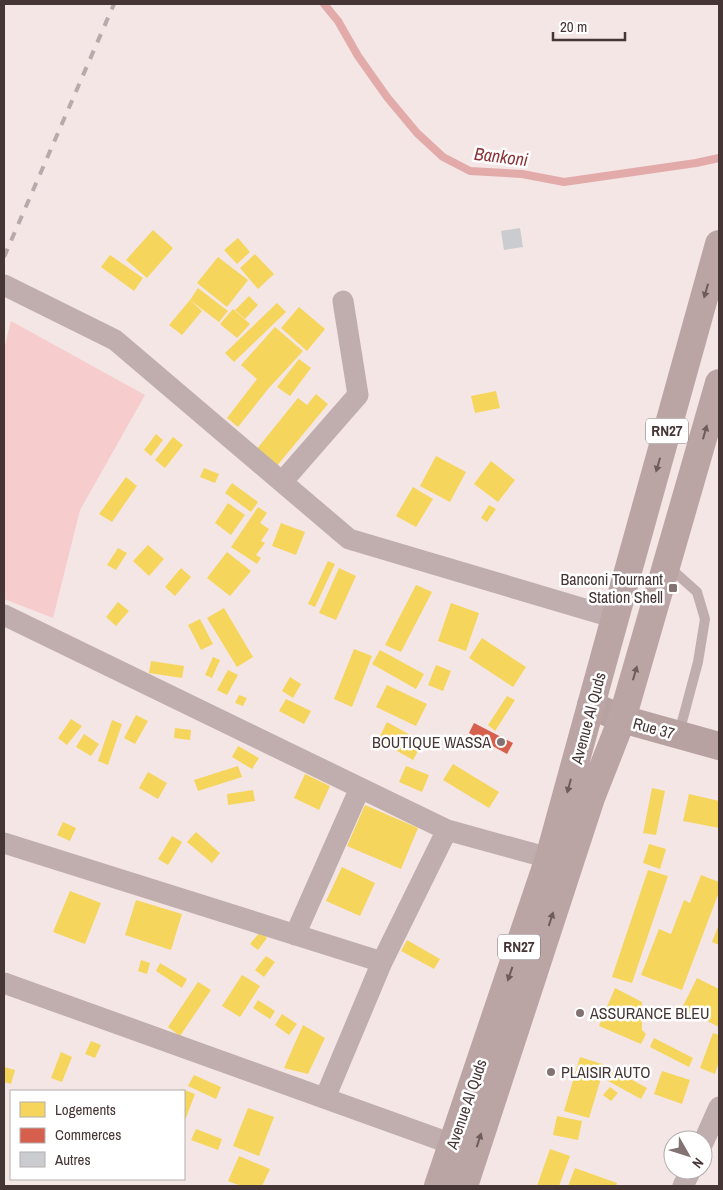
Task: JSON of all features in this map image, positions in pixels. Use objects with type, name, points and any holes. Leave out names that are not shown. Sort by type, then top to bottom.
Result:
[{"type":"main road","name":"Avenue Al Quds","points":[[438,1186],[549,858],[719,244]]},
{"type":"main road","name":"Avenue Al Quds","points":[[464,1186],[591,798],[622,719],[719,383]]},
{"type":"main road","name":"Rue 37","points":[[591,705],[622,719],[719,746]]},
{"type":"street","points":[[4,285],[115,340],[349,539],[614,618]]},
{"type":"street","points":[[282,482],[358,395],[344,301]]},
{"type":"street","points":[[4,615],[447,830],[549,858]]},
{"type":"street","points":[[295,935],[360,788]]},
{"type":"street","points":[[325,1098],[382,962],[447,830]]},
{"type":"street","points":[[4,843],[382,962]]},
{"type":"street","points":[[4,983],[452,1144]]},
{"type":"street","points":[[709,1130],[719,1107]]},
{"type":"lane","points":[[666,565],[697,592],[705,619],[698,662],[679,735]]},
{"type":"shaded area","points":[[11,321],[145,395],[80,510],[53,618],[4,599],[4,349]]},
{"type":"building: Logements","points":[[153,230],[173,248],[147,278],[126,260]]},
{"type":"building: Logements","points":[[238,238],[250,252],[237,264],[224,250]]},
{"type":"building: Logements","points":[[255,254],[274,274],[258,289],[240,268]]},
{"type":"building: Logements","points":[[110,255],[143,278],[134,291],[101,267]]},
{"type":"building: Logements","points":[[218,257],[248,280],[227,307],[197,283]]},
{"type":"building: Logements","points":[[198,288],[228,311],[219,322],[190,300]]},
{"type":"building: Logements","points":[[249,296],[258,305],[245,319],[235,310]]},
{"type":"building: Logements","points":[[190,300],[202,311],[182,335],[169,325]]},
{"type":"building: Logements","points":[[277,303],[286,312],[234,362],[225,353]]},
{"type":"building: Logements","points":[[299,307],[325,329],[307,351],[281,328]]},
{"type":"building: Logements","points":[[233,309],[250,324],[237,338],[220,324]]},
{"type":"building: Logements","points":[[275,327],[303,351],[268,389],[238,427],[227,418],[257,379],[241,365]]},
{"type":"building: Logements","points":[[299,359],[311,368],[290,396],[277,387]]},
{"type":"building: Logements","points":[[496,391],[500,408],[475,413],[471,396]]},
{"type":"building: Logements","points":[[316,394],[328,404],[276,467],[256,450],[298,398],[307,405]]},
{"type":"building: Logements","points":[[156,434],[163,440],[151,456],[144,450]]},
{"type":"building: Logements","points":[[173,437],[183,445],[165,468],[155,460]]},
{"type":"building: Logements","points":[[436,456],[466,472],[450,502],[420,486]]},
{"type":"building: Logements","points":[[491,461],[515,480],[498,502],[474,484]]},
{"type":"building: Logements","points":[[204,468],[219,474],[215,483],[200,477]]},
{"type":"building: Logements","points":[[126,477],[137,486],[112,522],[99,514]]},
{"type":"building: Logements","points":[[232,483],[258,502],[251,512],[225,493]]},
{"type":"building: Logements","points":[[413,487],[433,499],[416,527],[396,516]]},
{"type":"building: Logements","points":[[228,503],[245,515],[231,535],[215,523]]},
{"type":"building: Logements","points":[[489,505],[496,509],[487,522],[481,518]]},
{"type":"building: Logements","points":[[258,507],[267,513],[260,523],[269,529],[261,541],[265,543],[256,555],[261,558],[257,564],[231,547]]},
{"type":"building: Logements","points":[[281,523],[305,532],[296,555],[272,546]]},
{"type":"building: Logements","points":[[148,545],[164,559],[149,576],[133,561]]},
{"type":"building: Logements","points":[[118,548],[127,553],[116,570],[107,565]]},
{"type":"building: Logements","points":[[227,552],[251,571],[230,596],[207,578]]},
{"type":"building: Logements","points":[[328,561],[335,564],[315,607],[308,604]]},
{"type":"building: Logements","points":[[181,568],[191,577],[175,596],[165,587]]},
{"type":"building: Logements","points":[[339,568],[356,576],[336,620],[319,613]]},
{"type":"building: Logements","points":[[416,585],[432,592],[401,652],[385,645]]},
{"type":"building: Logements","points":[[118,602],[129,611],[116,626],[106,617]]},
{"type":"building: Logements","points":[[451,603],[479,613],[466,651],[438,641]]},
{"type":"building: Logements","points":[[224,608],[253,657],[237,667],[207,618]]},
{"type":"building: Logements","points":[[200,619],[213,644],[201,650],[188,625]]},
{"type":"building: Logements","points":[[482,638],[526,667],[513,687],[469,658]]},
{"type":"building: Logements","points":[[354,649],[372,656],[352,707],[334,699]]},
{"type":"building: Logements","points":[[380,650],[424,674],[416,689],[372,664]]},
{"type":"building: Logements","points":[[213,657],[220,660],[212,678],[205,675]]},
{"type":"building: Logements","points":[[151,661],[184,666],[182,678],[149,673]]},
{"type":"building: Logements","points":[[436,665],[451,671],[443,691],[428,685]]},
{"type":"building: Logements","points":[[228,670],[238,675],[227,695],[217,690]]},
{"type":"building: Logements","points":[[290,677],[301,684],[293,698],[282,691]]},
{"type":"building: Logements","points":[[387,685],[427,704],[416,726],[376,707]]},
{"type":"building: Logements","points":[[239,695],[247,698],[243,706],[235,703]]},
{"type":"building: Logements","points":[[507,696],[515,700],[495,731],[488,725]]},
{"type":"building: Logements","points":[[286,699],[311,711],[304,724],[279,711]]},
{"type":"building: Logements","points":[[136,715],[148,721],[135,744],[124,738]]},
{"type":"building: Logements","points":[[71,719],[82,726],[67,745],[58,738]]},
{"type":"building: Logements","points":[[112,720],[122,724],[108,765],[98,761]]},
{"type":"building: Logements","points":[[387,722],[423,742],[413,760],[378,740]]},
{"type":"building: Logements","points":[[175,728],[191,730],[190,740],[174,738]]},
{"type":"building: Logements","points":[[84,734],[99,744],[91,756],[76,747]]},
{"type":"building: Logements","points":[[238,746],[259,758],[252,769],[232,757]]},
{"type":"building: Logements","points":[[453,764],[499,792],[489,808],[443,780]]},
{"type":"building: Logements","points":[[238,766],[242,777],[198,791],[194,780]]},
{"type":"building: Logements","points":[[406,766],[429,775],[422,792],[399,782]]},
{"type":"building: Logements","points":[[148,772],[167,783],[158,799],[139,788]]},
{"type":"building: Logements","points":[[305,774],[330,786],[319,810],[294,798]]},
{"type":"building: Logements","points":[[652,788],[665,791],[656,835],[643,833]]},
{"type":"building: Logements","points":[[253,790],[255,801],[228,805],[227,794]]},
{"type":"building: Logements","points":[[689,794],[719,801],[719,828],[683,821]]},
{"type":"building: Logements","points":[[365,805],[418,828],[401,869],[347,846]]},
{"type":"building: Logements","points":[[63,822],[76,828],[70,841],[57,835]]},
{"type":"building: Logements","points":[[196,832],[220,853],[212,863],[187,842]]},
{"type":"building: Logements","points":[[172,836],[182,842],[168,865],[158,859]]},
{"type":"building: Logements","points":[[649,844],[666,849],[660,869],[643,863]]},
{"type":"building: Logements","points":[[342,867],[375,883],[360,916],[326,901]]},
{"type":"building: Logements","points":[[648,870],[668,876],[632,983],[612,977]]},
{"type":"building: Logements","points":[[701,875],[719,882],[719,892],[682,990],[641,975],[659,929],[671,934],[684,900],[690,903]]},
{"type":"building: Logements","points":[[70,891],[101,903],[85,944],[53,932]]},
{"type":"building: Logements","points":[[136,900],[182,914],[171,950],[125,935]]},
{"type":"building: Logements","points":[[719,924],[719,945],[712,942]]},
{"type":"building: Logements","points":[[260,932],[267,938],[258,950],[250,944]]},
{"type":"building: Logements","points":[[407,940],[440,959],[434,969],[401,951]]},
{"type":"building: Logements","points":[[266,956],[275,962],[264,977],[255,970]]},
{"type":"building: Logements","points":[[141,960],[150,963],[147,974],[138,971]]},
{"type":"building: Logements","points":[[160,963],[187,979],[182,988],[156,971]]},
{"type":"building: Logements","points":[[242,975],[260,986],[240,1017],[222,1006]]},
{"type":"building: Logements","points":[[697,978],[719,989],[719,1027],[682,1008]]},
{"type":"building: Logements","points":[[198,982],[211,990],[180,1036],[168,1027]]},
{"type":"building: Logements","points":[[615,988],[642,1002],[642,1030],[646,1034],[641,1044],[599,1026]]},
{"type":"building: Logements","points":[[258,1000],[275,1011],[270,1019],[253,1008]]},
{"type":"building: Logements","points":[[660,1007],[670,1011],[666,1019],[657,1016]]},
{"type":"building: Logements","points":[[282,1014],[297,1024],[289,1035],[275,1025]]},
{"type":"building: Logements","points":[[303,1025],[325,1038],[308,1074],[284,1068]]},
{"type":"building: Logements","points":[[713,1033],[719,1035],[719,1061],[715,1074],[700,1068]]},
{"type":"building: Logements","points":[[654,1038],[693,1058],[689,1067],[650,1047]]},
{"type":"building: Logements","points":[[91,1041],[101,1045],[95,1058],[85,1054]]},
{"type":"building: Logements","points":[[61,1052],[72,1057],[62,1082],[51,1078]]},
{"type":"building: Logements","points":[[580,1057],[605,1065],[589,1118],[564,1111]]},
{"type":"building: Logements","points":[[4,1067],[15,1070],[11,1084],[4,1082]]},
{"type":"building: Logements","points":[[614,1070],[647,1088],[641,1099],[608,1081]]},
{"type":"building: Logements","points":[[662,1071],[690,1080],[682,1104],[654,1094]]},
{"type":"building: Logements","points":[[194,1075],[221,1087],[216,1099],[188,1086]]},
{"type":"building: Logements","points":[[610,1087],[618,1093],[611,1101],[603,1095]]},
{"type":"building: Logements","points":[[185,1090],[195,1094],[185,1120]]},
{"type":"building: Logements","points":[[248,1108],[274,1117],[259,1156],[233,1146]]},
{"type":"building: Logements","points":[[557,1116],[582,1121],[578,1140],[553,1135]]},
{"type":"building: Logements","points":[[196,1129],[222,1139],[218,1150],[191,1140]]},
{"type":"building: Logements","points":[[550,1149],[570,1156],[559,1186],[537,1186]]},
{"type":"building: Logements","points":[[239,1156],[270,1169],[262,1186],[241,1186],[228,1181]]},
{"type":"building: Logements","points":[[575,1168],[617,1183],[616,1186],[568,1186]]},
{"type":"building: Commerces","points":[[474,723],[513,743],[507,754],[469,733]]},
{"type":"building: Autres","points":[[520,228],[523,247],[504,250],[501,231]]},
{"type":"waterway","name":"Bankoni","points":[[324,4],[338,21],[358,56],[387,97],[417,133],[443,157],[470,171],[522,174],[564,182],[719,158]]},
{"type":"railway","points":[[4,257],[114,4]]},
{"type":"place","name":"Banconi Tournant Station Shell","points":[[673,588]]},
{"type":"place","name":"BOUTIQUE WASSA","points":[[501,742]]},
{"type":"place","name":"ASSURANCE BLEU","points":[[580,1013]]},
{"type":"place","name":"PLAISIR AUTO","points":[[551,1072]]}]
